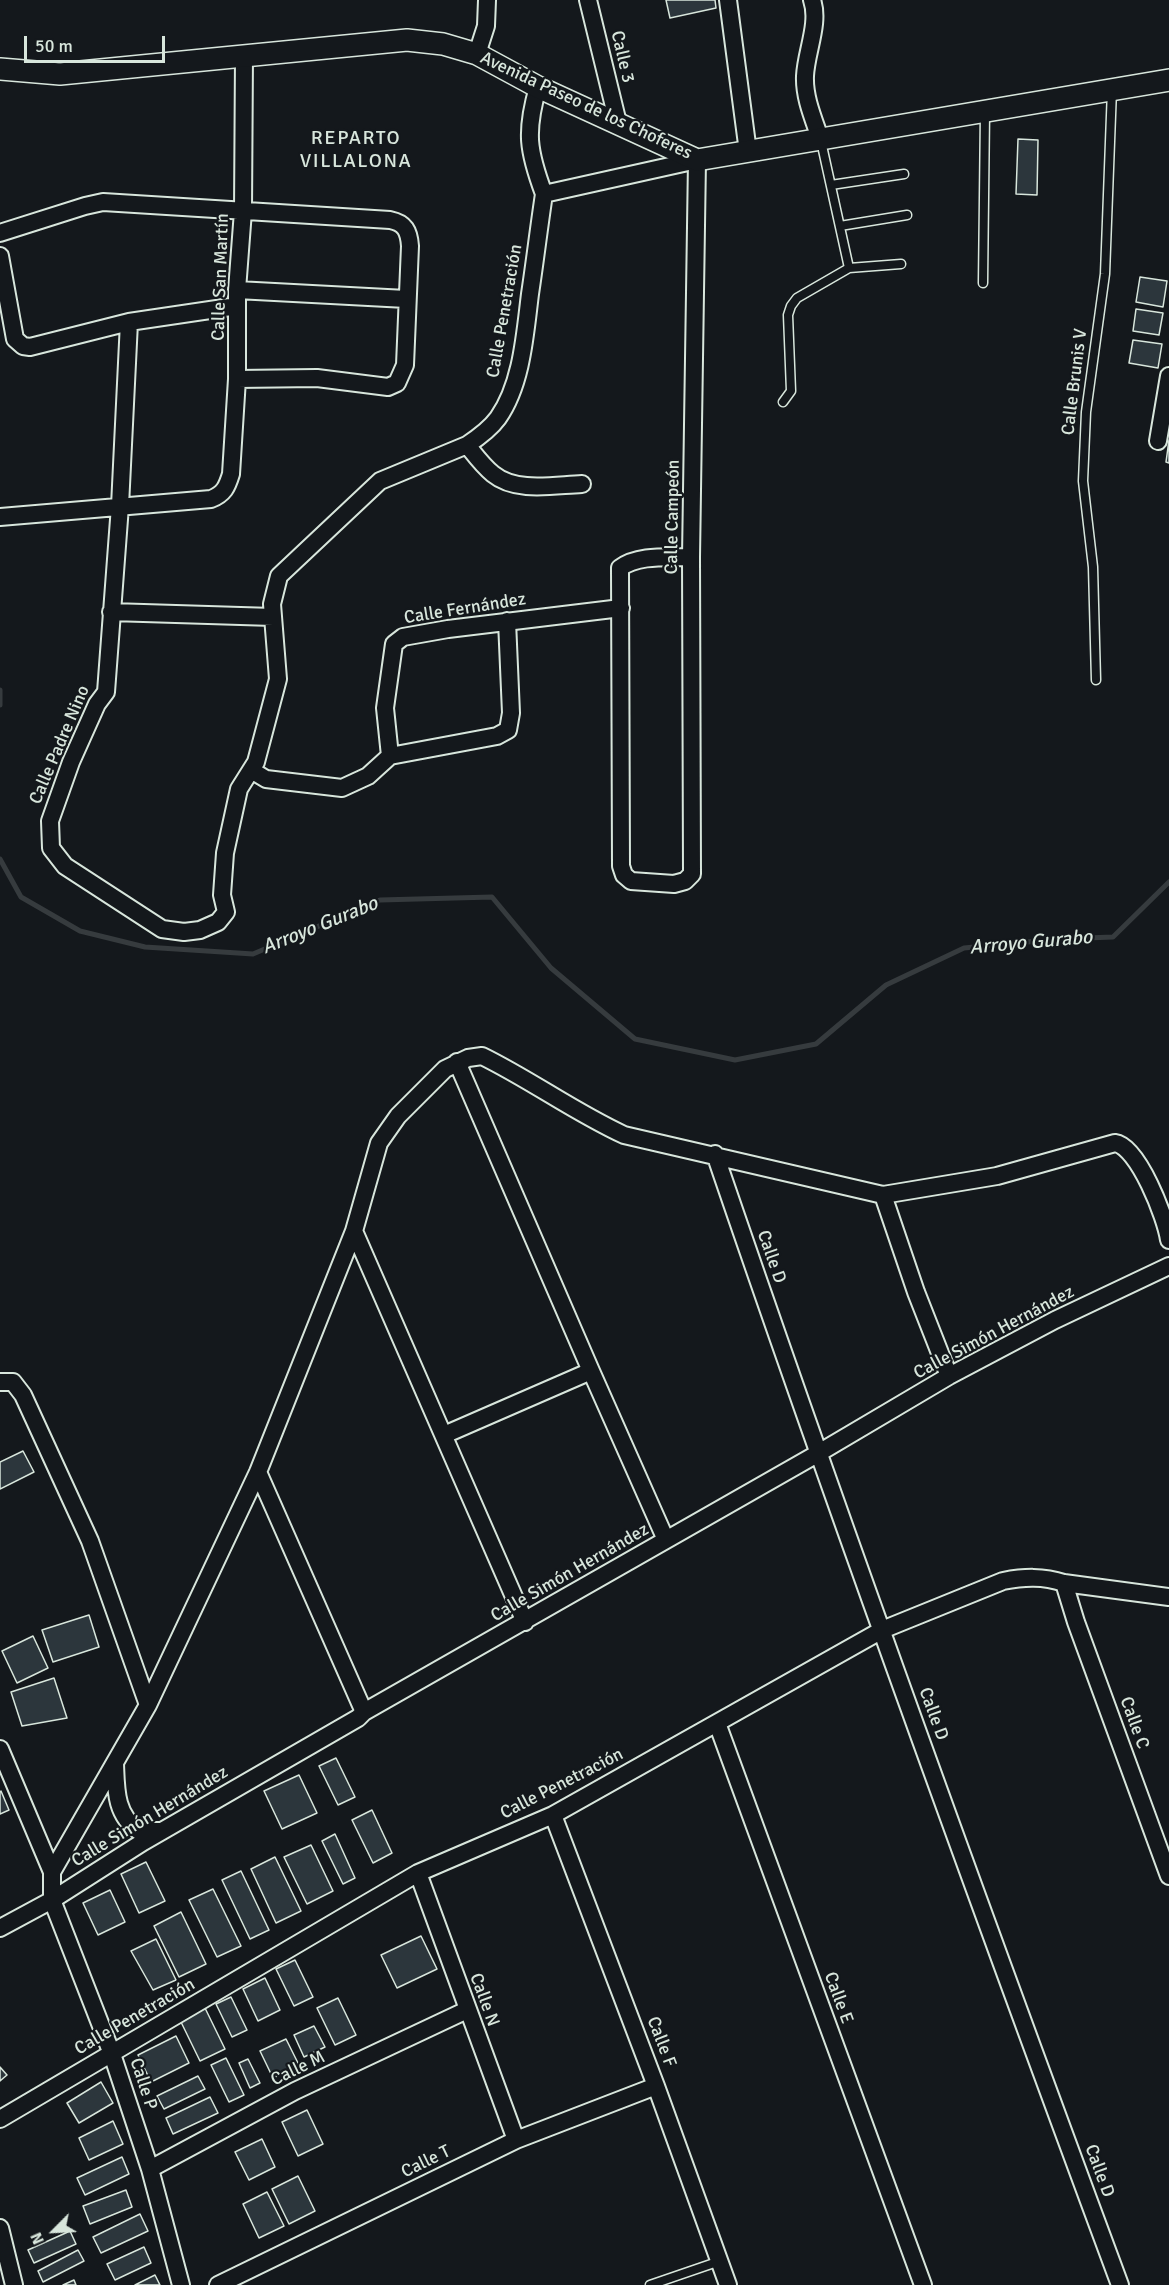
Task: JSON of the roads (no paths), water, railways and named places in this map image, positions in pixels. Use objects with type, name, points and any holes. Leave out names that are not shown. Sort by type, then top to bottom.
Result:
[{"type":"street","points":[[477,54],[486,26],[487,0]]},
{"type":"street","name":"Calle 3","points":[[588,0],[618,123]]},
{"type":"street","points":[[728,0],[748,153]]},
{"type":"street","points":[[812,0],[814,19],[805,76],[810,111],[821,141]]},
{"type":"street","name":"Avenida Paseo de los Choferes","points":[[0,69],[60,74],[407,40],[443,45],[477,54],[538,87],[697,160],[821,141],[1169,80]]},
{"type":"street","name":"Calle San Martín","points":[[120,506],[201,501],[219,496],[227,488],[231,474],[237,379],[237,298],[243,211],[244,55]]},
{"type":"street","points":[[538,87],[530,116],[530,144],[544,194],[697,160]]},
{"type":"street","name":"Calle Campeón","points":[[621,608],[621,866],[624,875],[631,881],[674,884],[685,881],[692,874],[691,557],[697,160]]},
{"type":"street","name":"Calle Penetración","points":[[222,895],[225,853],[239,789],[256,762],[278,679],[272,604],[279,576],[380,482],[467,445],[481,436],[498,418],[510,394],[525,332],[544,194]]},
{"type":"street","points":[[0,233],[103,202],[400,222],[409,236],[405,365],[397,383],[388,387],[317,378],[237,379]]},
{"type":"street","points":[[0,256],[15,339],[23,346],[30,347],[237,298],[406,299]]},
{"type":"street","name":"Calle Padre Nino","points":[[129,322],[120,506],[106,692],[97,704],[71,762],[50,821],[51,848],[65,866],[162,929],[192,931],[218,922],[226,912],[222,895]]},
{"type":"street","points":[[1158,441],[1169,376]]},
{"type":"street","points":[[467,445],[485,466],[506,482],[539,486],[582,484]]},
{"type":"street","points":[[0,516],[120,506]]},
{"type":"street","points":[[621,608],[620,568],[628,562],[691,557]]},
{"type":"street","name":"Calle Fernández","points":[[390,756],[385,708],[394,644],[403,637],[507,621],[621,608]]},
{"type":"street","points":[[111,612],[273,617]]},
{"type":"street","points":[[251,770],[266,779],[342,788],[368,776],[390,756],[497,736],[508,730],[511,714],[507,621]]},
{"type":"street","points":[[52,1872],[148,1704],[258,1473],[354,1231],[379,1143],[398,1116],[418,1094],[445,1069],[457,1062],[482,1056],[588,1118],[624,1135],[715,1154],[883,1195],[997,1176],[1121,1143],[1130,1150],[1137,1161],[1169,1240]]},
{"type":"street","points":[[457,1062],[666,1540]]},
{"type":"street","name":"Calle D","points":[[715,1154],[817,1454],[1120,2285]]},
{"type":"street","points":[[883,1195],[916,1292],[949,1376]]},
{"type":"street","points":[[354,1231],[525,1622]]},
{"type":"street","name":"Calle Simón Hernández","points":[[0,1928],[52,1900],[161,1831],[358,1718],[364,1712],[525,1622],[949,1376],[1055,1320],[1169,1266]]},
{"type":"street","points":[[444,1435],[591,1371]]},
{"type":"street","points":[[0,1382],[13,1382],[28,1406],[90,1541],[148,1704]]},
{"type":"street","points":[[258,1473],[364,1712]]},
{"type":"street","name":"Calle Penetración","points":[[0,2119],[418,1873],[554,1815],[882,1630],[1003,1581],[1038,1577],[1052,1578],[1064,1583],[1169,1597]]},
{"type":"street","name":"Calle C","points":[[1064,1583],[1076,1622],[1169,1876]]},
{"type":"street","name":"Calle E","points":[[717,1724],[923,2285]]},
{"type":"street","points":[[0,1749],[52,1872],[52,1900]]},
{"type":"street","points":[[115,1761],[116,1797],[126,1819],[139,1831],[161,1831]]},
{"type":"street","name":"Calle F","points":[[554,1815],[657,2086],[728,2285]]},
{"type":"street","name":"Calle N","points":[[418,1873],[516,2140]]},
{"type":"street","name":"Calle P","points":[[52,1900],[112,2054],[150,2169],[181,2285]]},
{"type":"street","name":"Calle M","points":[[150,2169],[296,2091],[467,2010]]},
{"type":"street","name":"Calle T","points":[[218,2285],[516,2140],[657,2086]]},
{"type":"street","points":[[0,2228],[14,2285]]},
{"type":"lane","name":"Calle Brunis V","points":[[1096,680],[1093,567],[1083,481],[1086,412],[1105,274],[1112,89]]},
{"type":"lane","points":[[983,283],[985,112]]},
{"type":"lane","points":[[821,141],[849,268]]},
{"type":"lane","points":[[831,185],[904,174]]},
{"type":"lane","points":[[840,226],[907,215]]},
{"type":"lane","points":[[783,402],[791,391],[788,315],[797,298],[849,268],[900,264]]},
{"type":"lane","points":[[650,2285],[720,2261]]},
{"type":"waterway","name":"Arroyo Gurabo","points":[[0,690],[0,705]]},
{"type":"waterway","name":"Arroyo Gurabo","points":[[0,859],[21,897],[80,931],[145,947],[253,954],[380,900],[492,897],[551,968],[635,1039],[735,1060],[816,1044],[886,985],[964,948],[1059,939],[1113,937],[1169,882]]},
{"type":"district","name":"REPARTO VILLALONA","points":[[356,150]]}]
